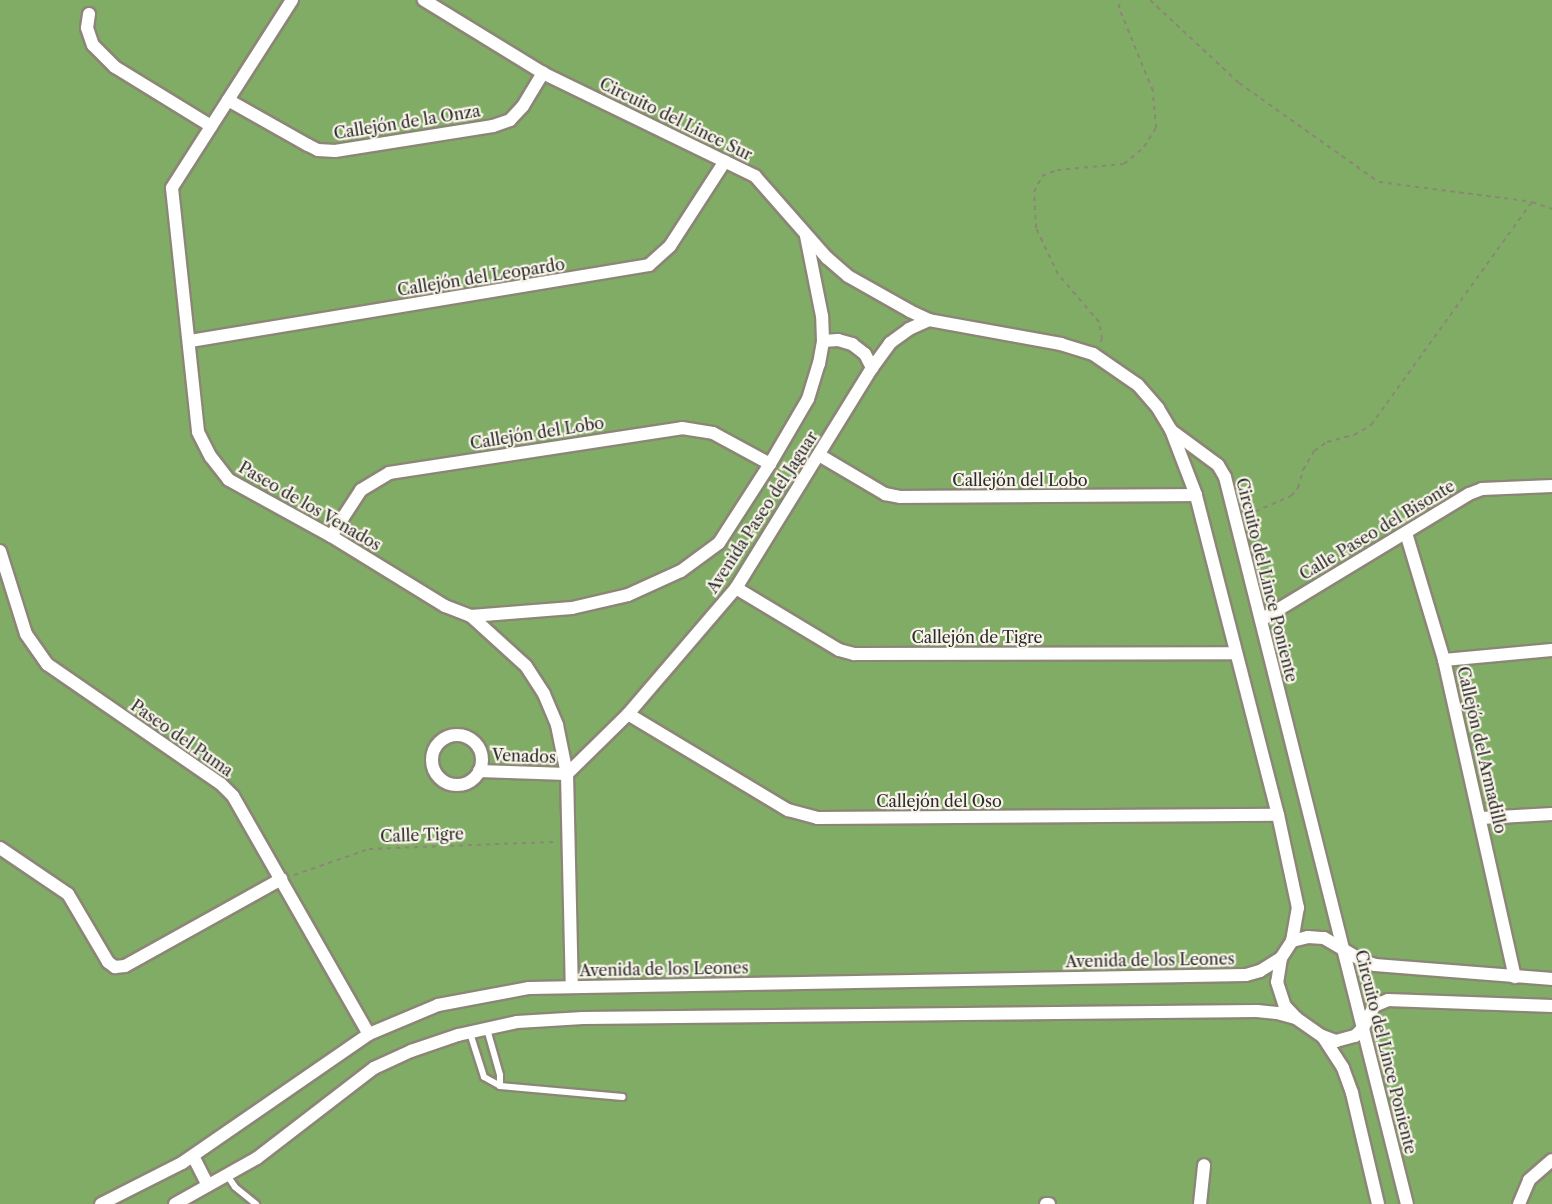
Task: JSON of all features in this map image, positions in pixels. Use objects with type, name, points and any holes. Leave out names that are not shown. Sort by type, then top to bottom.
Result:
[{"type":"street","name":"Paseo de los Venados","points":[[292,0],[172,188],[198,432],[222,472],[250,494],[331,536],[445,606],[471,616],[526,666],[544,694],[557,725],[567,774],[572,987]]},
{"type":"street","name":"Circuito del Lince Sur","points":[[424,0],[543,73],[755,176],[786,209],[805,235],[848,276],[929,320],[1061,344],[1093,354],[1138,385],[1158,408],[1171,430]]},
{"type":"street","points":[[89,14],[87,28],[93,45],[115,67],[211,126]]},
{"type":"street","name":"Callejón de la Onza","points":[[228,100],[318,150],[335,151],[493,126],[510,120],[543,73]]},
{"type":"street","name":"Callejón del Leopardo","points":[[189,341],[649,265],[670,246],[725,161]]},
{"type":"street","name":"Avenida Paseo del Jaguar","points":[[471,616],[572,608],[628,595],[681,571],[719,543],[770,464],[808,399],[823,341],[818,290],[805,235]]},
{"type":"street","name":"Avenida Paseo del Jaguar","points":[[567,774],[628,714],[735,588],[872,368],[890,343],[909,329],[929,320]]},
{"type":"street","points":[[823,341],[838,340],[852,344],[865,354],[872,368]]},
{"type":"street","name":"Callejón del Lobo","points":[[331,536],[365,485],[389,473],[401,471],[682,428],[713,433],[770,464]]},
{"type":"street","points":[[1171,430],[1196,495],[1278,815],[1298,908],[1292,941],[1281,958],[1277,974],[1278,990],[1285,1006],[1296,1018],[1322,1036],[1336,1041],[1344,1041],[1355,1036],[1363,1028],[1374,1006],[1388,1000],[1552,1006]]},
{"type":"street","name":"Circuito del Lince Poniente","points":[[1171,430],[1218,465],[1225,477],[1407,1204]]},
{"type":"street","name":"Callejón del Lobo","points":[[819,454],[885,494],[900,498],[1196,495]]},
{"type":"street","name":"Calle Paseo del Bisonte","points":[[1261,620],[1469,494],[1482,489],[1552,486]]},
{"type":"street","name":"Callejón del Armadillo","points":[[1406,532],[1444,660],[1515,977]]},
{"type":"street","name":"Paseo del Puma","points":[[0,551],[26,634],[47,664],[228,789],[369,1034]]},
{"type":"street","name":"Callejón de Tigre","points":[[735,588],[839,650],[854,654],[1236,653]]},
{"type":"street","points":[[1444,660],[1552,650]]},
{"type":"street","name":"Callejón del Oso","points":[[628,714],[788,810],[817,818],[1278,815]]},
{"type":"street","name":"Venados","points":[[479,771],[480,751],[465,736],[450,736],[435,749],[434,769],[449,783],[463,784],[479,771],[567,774]]},
{"type":"street","points":[[1481,818],[1552,814]]},
{"type":"street","points":[[0,848],[68,894],[108,962],[115,967],[125,966],[281,879]]},
{"type":"street","points":[[1292,941],[1317,936],[1376,965],[1552,979]]},
{"type":"street","name":"Avenida de los Leones","points":[[101,1204],[193,1156],[369,1034],[438,1005],[529,988],[1246,975],[1260,972],[1281,958]]},
{"type":"street","points":[[175,1204],[257,1158],[374,1068],[411,1051],[470,1032],[517,1022],[618,1017],[1257,1011],[1296,1018]]},
{"type":"street","points":[[1322,1036],[1343,1068],[1352,1093],[1378,1204]]},
{"type":"street","points":[[193,1156],[208,1185]]},
{"type":"street","points":[[1519,1204],[1529,1180],[1552,1160]]},
{"type":"street","points":[[1200,1204],[1204,1165]]},
{"type":"lane","points":[[487,1029],[500,1075],[500,1086]]},
{"type":"lane","points":[[470,1032],[483,1077],[500,1086],[623,1097]]},
{"type":"lane","points":[[227,1174],[236,1187],[256,1204]]},
{"type":"path","points":[[1093,354],[1102,339],[1099,322],[1053,264],[1036,228],[1034,192],[1042,176],[1058,171],[1124,164],[1144,147],[1156,128],[1153,91],[1119,8],[1120,0]]},
{"type":"path","points":[[1150,0],[1239,83],[1379,182],[1532,202],[1552,209]]},
{"type":"path","points":[[1236,519],[1291,496],[1298,488],[1303,470],[1314,451],[1328,442],[1354,435],[1371,425],[1532,202]]},
{"type":"path","name":"Calle Tigre","points":[[281,879],[369,849],[569,841]]},
{"type":"green space","points":[[0,0],[1552,0],[1552,1204],[0,1204]]}]
